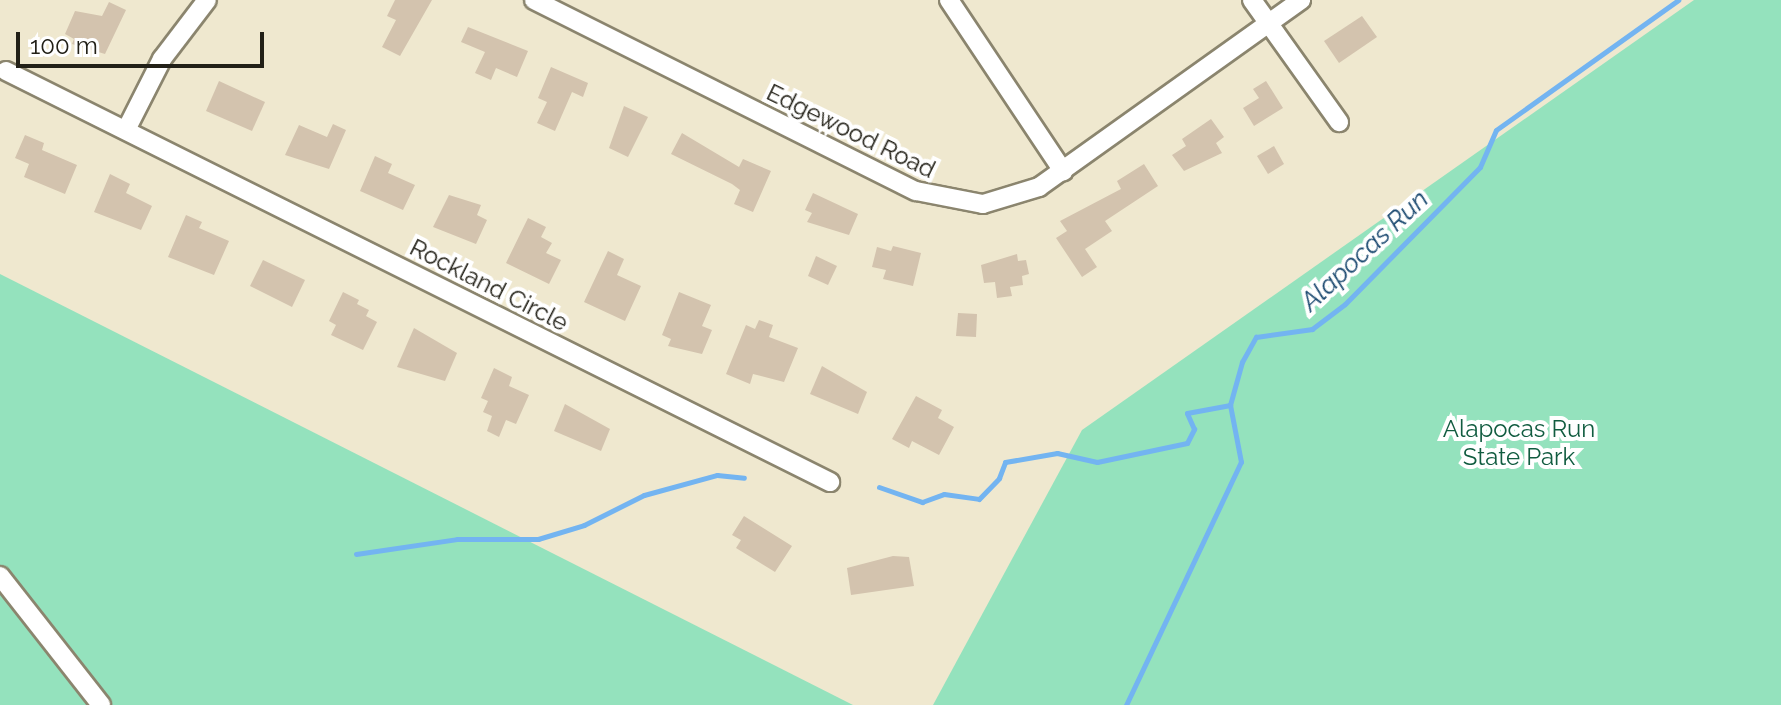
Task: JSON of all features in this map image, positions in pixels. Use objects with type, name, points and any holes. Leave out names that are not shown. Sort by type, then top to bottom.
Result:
[{"type":"street","points":[[126,130],[162,59],[207,0]]},
{"type":"street","name":"Edgewood Road","points":[[534,0],[942,200],[1006,200],[1063,171],[1301,0]]},
{"type":"street","points":[[949,0],[1063,171]]},
{"type":"street","points":[[1252,0],[1339,122]]},
{"type":"street","name":"Rockland Circle","points":[[6,71],[830,482]]},
{"type":"street","points":[[0,576],[98,703]]},
{"type":"green space","name":"Alapocas Run State Park","points":[[1694,0],[1781,0],[1781,705],[933,705],[1082,430]]},
{"type":"green space","points":[[0,274],[853,705],[0,705]]},
{"type":"building","points":[[395,0],[432,0],[400,56],[382,47],[396,20],[387,16]]},
{"type":"building","points":[[109,2],[126,10],[105,54],[72,44],[74,39],[65,34],[75,11],[102,16]]},
{"type":"building","points":[[1362,16],[1377,37],[1339,63],[1324,41]]},
{"type":"building","points":[[468,27],[528,51],[517,77],[496,68],[491,80],[475,73],[485,52],[461,42]]},
{"type":"building","points":[[551,67],[588,83],[583,97],[572,92],[555,131],[537,123],[547,102],[538,98]]},
{"type":"building","points":[[219,81],[265,102],[252,131],[206,111]]},
{"type":"building","points":[[1266,81],[1283,108],[1254,126],[1243,108],[1259,98],[1253,89]]},
{"type":"building","points":[[624,106],[648,117],[628,157],[609,148]]},
{"type":"building","points":[[1211,119],[1224,137],[1216,143],[1222,153],[1184,171],[1172,155],[1186,146],[1182,139]]},
{"type":"building","points":[[333,124],[346,130],[329,169],[285,155],[299,125],[327,137]]},
{"type":"building","points":[[682,133],[739,167],[743,159],[771,171],[753,212],[734,204],[740,190],[732,184],[671,154]]},
{"type":"building","points":[[25,135],[44,143],[42,150],[77,165],[65,194],[24,177],[29,164],[15,158]]},
{"type":"building","points":[[1274,146],[1284,164],[1268,174],[1257,156]]},
{"type":"building","points":[[375,156],[392,164],[388,173],[415,185],[403,210],[360,191]]},
{"type":"building","points":[[1144,164],[1158,186],[1105,221],[1112,231],[1085,249],[1097,267],[1082,277],[1056,238],[1067,231],[1060,221],[1121,189],[1117,181]]},
{"type":"building","points":[[110,174],[130,184],[126,193],[152,206],[141,230],[94,212]]},
{"type":"building","points":[[813,193],[858,214],[849,235],[807,222],[812,213],[805,210]]},
{"type":"building","points":[[449,195],[481,205],[477,215],[487,220],[476,244],[433,227]]},
{"type":"building","points":[[186,215],[202,222],[199,228],[229,241],[214,275],[168,257]]},
{"type":"building","points":[[528,218],[546,227],[541,237],[552,243],[546,253],[561,260],[549,284],[506,263]]},
{"type":"building","points":[[893,246],[921,253],[913,286],[883,279],[886,270],[872,267],[877,247],[891,251]]},
{"type":"building","points":[[608,251],[624,259],[617,275],[641,286],[625,321],[584,302]]},
{"type":"building","points":[[1017,254],[1018,261],[1026,260],[1029,274],[1022,276],[1023,285],[1010,287],[1012,296],[997,298],[995,282],[984,283],[981,265]]},
{"type":"building","points":[[816,256],[837,266],[828,285],[808,276]]},
{"type":"building","points":[[263,260],[305,280],[292,307],[250,286]]},
{"type":"building","points":[[343,292],[359,300],[357,304],[369,310],[366,316],[377,322],[363,350],[331,335],[336,325],[329,321]]},
{"type":"building","points":[[679,292],[711,305],[702,326],[712,330],[702,354],[668,346],[671,339],[662,335]]},
{"type":"building","points":[[958,313],[977,314],[976,337],[956,336]]},
{"type":"building","points":[[759,320],[773,325],[769,337],[798,348],[784,382],[753,374],[750,384],[726,374],[746,325],[755,329]]},
{"type":"building","points":[[414,328],[457,353],[445,381],[397,367]]},
{"type":"building","points":[[822,366],[867,392],[858,414],[810,394]]},
{"type":"building","points":[[494,368],[512,377],[509,386],[529,395],[516,424],[506,420],[499,437],[487,431],[492,416],[483,412],[488,401],[481,398]]},
{"type":"building","points":[[916,396],[942,410],[938,418],[954,427],[939,455],[912,441],[909,448],[892,439]]},
{"type":"building","points":[[565,404],[610,429],[601,451],[554,431]]},
{"type":"building","points":[[744,516],[792,546],[775,572],[736,548],[741,540],[732,535]]},
{"type":"building","points":[[893,556],[909,557],[914,586],[851,595],[847,568]]},
{"type":"waterway","name":"Alapocas Run","points":[[1126,705],[1241,462],[1230,405],[1242,362],[1256,337],[1312,329],[1345,304],[1480,167],[1496,130],[1678,0]]},
{"type":"waterway","points":[[879,487],[922,502],[944,494],[979,499],[999,478],[1005,462],[1057,453],[1097,462],[1187,443],[1194,429],[1187,413],[1230,405]]},
{"type":"waterway","points":[[356,554],[457,539],[538,539],[584,525],[644,495],[717,475],[744,478]]}]
